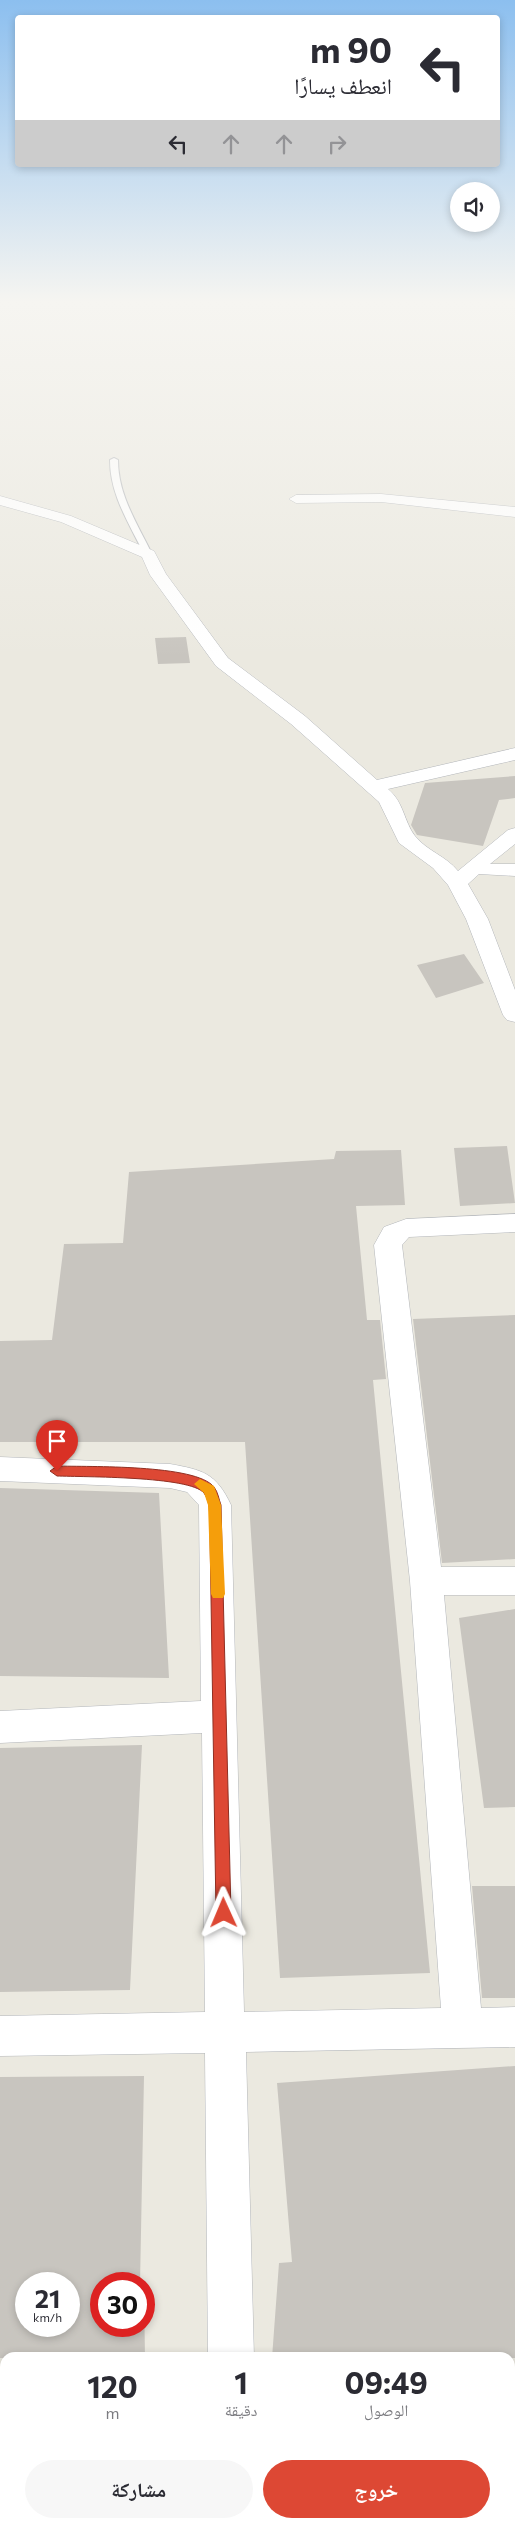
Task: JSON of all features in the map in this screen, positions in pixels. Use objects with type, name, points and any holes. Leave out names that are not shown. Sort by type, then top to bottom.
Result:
[{"type":"street","points":[[296,499],[381,498],[515,512]]},
{"type":"street","points":[[0,500],[66,519],[148,554],[158,575],[222,662],[298,720],[390,800],[400,829],[410,842],[443,866],[504,958],[503,991],[515,1015]]},
{"type":"street","points":[[373,787],[515,754]]},
{"type":"street","points":[[456,883],[515,834]]},
{"type":"street","points":[[474,867],[490,870],[515,870]]},
{"type":"street","points":[[463,2028],[426,1581],[388,1245],[395,1232],[406,1228],[515,1224]]},
{"type":"street","points":[[0,1469],[170,1476],[196,1482],[209,1490],[215,1505],[231,2352]]},
{"type":"street","points":[[426,1581],[515,1581]]},
{"type":"street","points":[[0,1727],[220,1716]]},
{"type":"street","points":[[0,2036],[515,2027]]},
{"type":"lane","points":[[114,460],[113,474],[118,495],[148,554]]},
{"type":"building","points":[[186,637],[190,663],[158,664],[155,638]]},
{"type":"building","points":[[515,776],[515,798],[499,800],[483,846],[417,835],[411,825],[425,783]]},
{"type":"building","points":[[464,954],[484,983],[436,998],[417,965]]},
{"type":"building","points":[[507,1146],[515,1203],[460,1206],[454,1148]]},
{"type":"building","points":[[401,1150],[405,1205],[356,1206],[367,1320],[380,1320],[386,1379],[373,1380],[430,1973],[280,1978],[245,1442],[0,1442],[0,1341],[52,1340],[64,1244],[123,1243],[129,1172],[334,1159],[336,1151]]},
{"type":"building","points":[[515,1315],[515,1559],[442,1563],[413,1319]]},
{"type":"building","points":[[0,1488],[159,1493],[169,1678],[0,1676]]},
{"type":"building","points":[[515,1609],[515,1807],[484,1808],[459,1618]]},
{"type":"building","points":[[142,1745],[130,1990],[0,1992],[0,1748]]},
{"type":"building","points":[[472,1886],[515,1886],[515,1998],[482,1998]]},
{"type":"building","points":[[515,2066],[515,2352],[272,2352],[279,2263],[292,2262],[277,2083]]},
{"type":"building","points":[[144,2076],[140,2272],[90,2272],[90,2337],[145,2337],[145,2352],[0,2352],[0,2077]]},
{"type":"slow traffic","points":[[200,1484],[209,1490],[215,1505],[218,1594]]},
{"type":"route","points":[[57,1471],[170,1476],[196,1482],[209,1490],[215,1505],[224,1913]]}]
